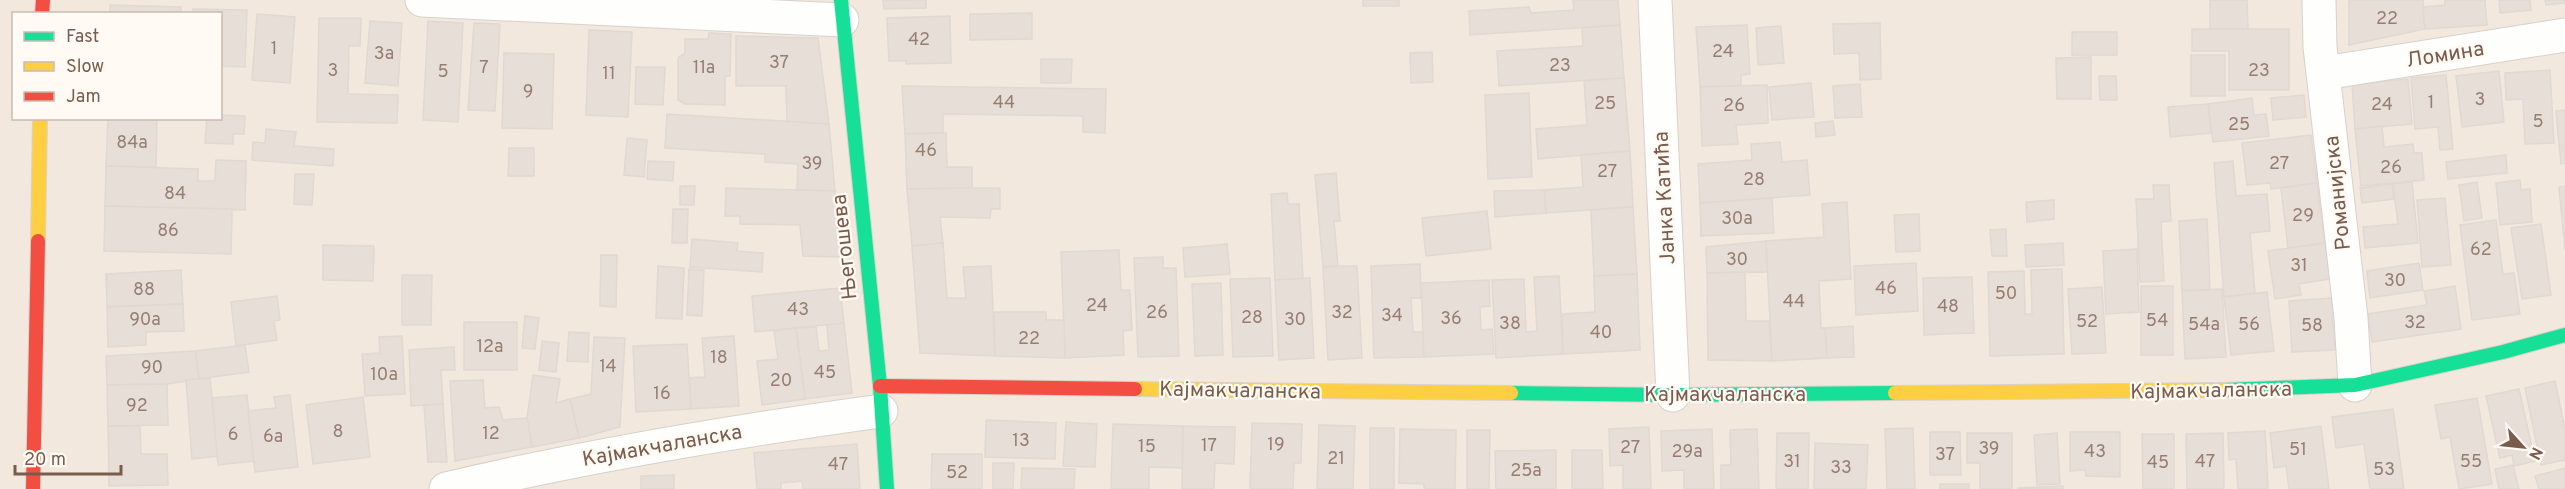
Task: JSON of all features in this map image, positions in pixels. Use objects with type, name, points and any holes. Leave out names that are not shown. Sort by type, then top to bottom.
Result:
[{"type":"street","points":[[422,0],[842,10]]},
{"type":"street","name":"Јанка Катића","points":[[1655,0],[1673,395]]},
{"type":"street","name":"Романијска","points":[[2319,0],[2320,47],[2351,318],[2355,386]]},
{"type":"street","name":"Његошева","points":[[842,10],[887,489]]},
{"type":"street","name":"Ломина","points":[[2324,74],[2565,35]]},
{"type":"street","points":[[33,489],[40,120]]},
{"type":"street","name":"Кајмакчаланска","points":[[446,489],[577,460],[747,430],[880,399],[1673,395],[2238,390],[2355,386],[2503,352],[2565,334]]},
{"type":"shaded area","points":[[0,0],[2565,0],[2565,489],[0,489]]},
{"type":"building","points":[[883,0],[926,0],[926,8],[884,9]]},
{"type":"building","points":[[1363,0],[1399,0],[1399,6],[1363,6]]},
{"type":"building","points":[[1573,0],[1618,0],[1620,25],[1470,35],[1469,11],[1529,7],[1531,13],[1574,10]]},
{"type":"building","points":[[2210,0],[2247,0],[2248,29],[2210,30]]},
{"type":"building","points":[[2349,0],[2423,0],[2425,29],[2349,45]]},
{"type":"building","points":[[2445,0],[2485,0],[2487,25],[2425,29],[2423,7],[2445,5]]},
{"type":"building","points":[[2499,0],[2530,0],[2531,10],[2500,13]]},
{"type":"building","points":[[2545,0],[2565,0],[2565,3],[2546,5]]},
{"type":"building","points":[[110,5],[181,7],[180,12],[110,12]]},
{"type":"building","points":[[193,9],[247,10],[245,67],[222,66],[222,12],[193,12]]},
{"type":"building","points":[[1032,13],[1032,39],[970,40],[970,14]]},
{"type":"building","points":[[257,14],[295,17],[290,83],[252,80]]},
{"type":"building","points":[[950,16],[951,63],[906,64],[906,61],[889,61],[887,18]]},
{"type":"building","points":[[319,18],[361,18],[360,46],[349,46],[348,94],[398,95],[397,123],[317,122]]},
{"type":"building","points":[[370,21],[402,23],[398,86],[365,83]]},
{"type":"building","points":[[428,21],[463,23],[458,122],[423,120]]},
{"type":"building","points":[[474,23],[500,24],[495,111],[468,110]]},
{"type":"building","points":[[1880,23],[1881,79],[1860,80],[1859,53],[1834,54],[1833,24]]},
{"type":"building","points":[[1620,25],[1624,78],[1499,86],[1497,51],[1583,46],[1582,28]]},
{"type":"building","points":[[1747,25],[1750,74],[1741,75],[1741,84],[1738,86],[1700,87],[1696,27]]},
{"type":"building","points":[[1781,26],[1784,63],[1758,65],[1756,28]]},
{"type":"building","points":[[2192,29],[2289,29],[2289,90],[2229,90],[2229,51],[2192,51]]},
{"type":"building","points":[[589,30],[632,32],[628,117],[586,115]]},
{"type":"building","points":[[2072,32],[2117,32],[2117,55],[2072,55]]},
{"type":"building","points":[[709,33],[731,34],[730,76],[725,76],[725,105],[685,104],[678,100],[678,58],[685,53],[685,39],[708,39]]},
{"type":"building","points":[[736,36],[818,38],[829,124],[787,122],[786,86],[736,86]]},
{"type":"building","points":[[1432,52],[1433,82],[1411,83],[1410,53]]},
{"type":"building","points":[[504,53],[554,54],[552,129],[502,128]]},
{"type":"building","points":[[2191,55],[2225,55],[2225,96],[2191,96]]},
{"type":"building","points":[[2091,57],[2091,99],[2057,99],[2056,58]]},
{"type":"building","points":[[1041,59],[1072,59],[1071,83],[1041,83]]},
{"type":"building","points":[[636,67],[665,67],[663,105],[635,104]]},
{"type":"building","points":[[2550,70],[2554,143],[2525,144],[2523,99],[2506,100],[2505,73]]},
{"type":"building","points":[[2499,71],[2504,122],[2462,127],[2456,76]]},
{"type":"building","points":[[2446,75],[2453,149],[2440,150],[2438,127],[2415,129],[2411,78]]},
{"type":"building","points":[[2099,76],[2116,76],[2117,100],[2100,100]]},
{"type":"building","points":[[1624,78],[1630,151],[1538,159],[1536,129],[1587,125],[1584,81]]},
{"type":"building","points":[[2408,79],[2412,124],[2355,129],[2352,84]]},
{"type":"building","points":[[1811,83],[1814,117],[1772,120],[1769,87]]},
{"type":"building","points":[[1860,84],[1862,117],[1835,118],[1833,86]]},
{"type":"building","points":[[1767,85],[1768,123],[1736,125],[1738,144],[1702,146],[1700,87]]},
{"type":"building","points":[[902,86],[1106,89],[1105,133],[1083,132],[1083,116],[943,114],[943,133],[905,134]]},
{"type":"building","points":[[1529,93],[1532,177],[1488,179],[1485,95]]},
{"type":"building","points":[[2304,95],[2306,117],[2273,120],[2271,98]]},
{"type":"building","points":[[2252,98],[2254,115],[2266,114],[2269,136],[2213,142],[2208,104]]},
{"type":"building","points":[[2208,104],[2211,133],[2170,137],[2168,107]]},
{"type":"building","points":[[2565,110],[2565,163],[2561,164],[2556,111]]},
{"type":"building","points":[[667,114],[829,124],[835,191],[797,190],[798,164],[765,162],[765,154],[665,148]]},
{"type":"building","points":[[222,115],[245,116],[244,134],[233,134],[233,144],[205,143],[207,120],[222,120]]},
{"type":"building","points":[[108,120],[157,120],[156,167],[106,166]]},
{"type":"building","points":[[1833,121],[1835,135],[1816,137],[1815,123]]},
{"type":"building","points":[[2382,126],[2384,147],[2413,144],[2414,153],[2422,153],[2424,180],[2361,186],[2355,129]]},
{"type":"building","points":[[266,129],[296,132],[294,146],[334,149],[333,166],[252,160],[253,142],[265,143]]},
{"type":"building","points":[[946,133],[947,167],[972,167],[972,188],[907,189],[905,134]]},
{"type":"building","points":[[2311,135],[2317,183],[2271,189],[2270,183],[2247,185],[2242,143]]},
{"type":"building","points":[[627,138],[647,140],[644,177],[624,175]]},
{"type":"building","points":[[1780,142],[1782,162],[1807,160],[1810,195],[1700,203],[1698,164],[1752,160],[1751,144]]},
{"type":"building","points":[[509,148],[534,148],[534,176],[508,176]]},
{"type":"building","points":[[1630,151],[1633,207],[1546,213],[1544,190],[1583,187],[1581,155]]},
{"type":"building","points":[[2506,155],[2507,173],[2448,179],[2446,162]]},
{"type":"building","points":[[216,160],[246,161],[245,210],[105,206],[106,166],[198,169],[198,181],[215,181]]},
{"type":"building","points":[[648,161],[674,162],[673,181],[647,179]]},
{"type":"building","points":[[2233,161],[2236,196],[2267,194],[2270,231],[2250,233],[2255,293],[2224,297],[2214,163]]},
{"type":"building","points":[[1336,173],[1340,221],[1334,221],[1338,266],[1323,267],[1315,175]]},
{"type":"building","points":[[295,174],[314,174],[312,205],[294,204]]},
{"type":"building","points":[[2520,180],[2521,190],[2530,189],[2532,222],[2500,225],[2496,183]]},
{"type":"building","points":[[2412,182],[2418,243],[2365,248],[2363,227],[2398,224],[2393,184]]},
{"type":"building","points":[[2477,182],[2482,218],[2464,221],[2459,185]]},
{"type":"building","points":[[2317,183],[2325,243],[2288,248],[2281,188]]},
{"type":"building","points":[[2392,184],[2394,199],[2362,203],[2360,188]]},
{"type":"building","points":[[2153,185],[2169,185],[2171,221],[2161,222],[2164,281],[2140,282],[2136,199],[2154,199]]},
{"type":"building","points":[[680,186],[695,186],[694,205],[680,205]]},
{"type":"building","points":[[2565,186],[2565,250],[2559,187]]},
{"type":"building","points":[[726,188],[835,191],[840,257],[803,256],[800,225],[740,224],[740,216],[725,216]]},
{"type":"building","points":[[1000,188],[1000,209],[991,209],[990,218],[940,217],[943,243],[912,246],[907,189]]},
{"type":"building","points":[[1544,190],[1546,213],[1495,217],[1494,191]]},
{"type":"building","points":[[1287,193],[1288,204],[1299,204],[1303,279],[1275,280],[1271,194]]},
{"type":"building","points":[[1772,198],[1774,233],[1701,236],[1700,203]]},
{"type":"building","points":[[2445,198],[2451,265],[2422,267],[2417,200]]},
{"type":"building","points":[[2054,200],[2054,219],[2027,222],[2026,202]]},
{"type":"building","points":[[1847,202],[1851,279],[1819,281],[1821,328],[1825,328],[1827,358],[1772,361],[1766,241],[1824,237],[1822,204]]},
{"type":"building","points":[[105,206],[232,209],[231,254],[104,251]]},
{"type":"building","points":[[1633,207],[1637,274],[1594,276],[1591,210]]},
{"type":"building","points":[[673,209],[688,209],[687,243],[672,243]]},
{"type":"building","points":[[1487,211],[1491,249],[1426,256],[1422,218]]},
{"type":"building","points":[[1919,214],[1920,251],[1896,252],[1894,215]]},
{"type":"building","points":[[2207,219],[2210,290],[2182,291],[2179,221]]},
{"type":"building","points":[[2496,220],[2503,274],[2514,273],[2520,314],[2472,320],[2460,225]]},
{"type":"building","points":[[2541,224],[2551,295],[2522,299],[2511,228]]},
{"type":"building","points":[[2006,229],[2007,256],[1992,256],[1990,230]]},
{"type":"building","points":[[692,239],[738,243],[737,251],[763,253],[762,272],[690,267]]},
{"type":"building","points":[[1766,241],[1767,272],[1707,273],[1706,247]]},
{"type":"building","points":[[943,243],[947,298],[966,298],[963,267],[991,266],[995,356],[920,353],[912,246]]},
{"type":"building","points":[[2063,243],[2064,265],[2026,267],[2025,245]]},
{"type":"building","points":[[2325,243],[2330,279],[2299,284],[2301,295],[2275,299],[2268,251]]},
{"type":"building","points":[[1227,244],[1230,274],[1185,277],[1183,248]]},
{"type":"building","points":[[323,245],[374,246],[373,281],[323,280]]},
{"type":"building","points":[[2137,249],[2139,312],[2106,314],[2103,251]]},
{"type":"building","points":[[1119,250],[1121,290],[1130,290],[1132,330],[1123,331],[1124,355],[1065,358],[1061,252]]},
{"type":"building","points":[[601,255],[617,255],[616,307],[600,306]]},
{"type":"building","points":[[1163,257],[1163,268],[1176,268],[1179,356],[1138,357],[1134,258]]},
{"type":"building","points":[[1916,263],[1918,311],[1856,315],[1854,266]]},
{"type":"building","points":[[2419,263],[2423,290],[2370,298],[2367,271]]},
{"type":"building","points":[[1420,264],[1421,298],[1411,298],[1413,332],[1423,332],[1424,357],[1374,358],[1371,266]]},
{"type":"building","points":[[658,266],[684,268],[682,319],[656,318]]},
{"type":"building","points":[[1357,266],[1362,358],[1328,360],[1323,267]]},
{"type":"building","points":[[689,269],[704,270],[702,316],[687,315]]},
{"type":"building","points":[[2062,269],[2064,354],[1990,356],[1988,272],[2024,271],[2025,314],[2032,314],[2031,270]]},
{"type":"building","points":[[181,270],[183,304],[107,307],[106,274]]},
{"type":"building","points":[[1745,272],[1746,321],[1769,321],[1772,361],[1708,360],[1707,273]]},
{"type":"building","points":[[1637,274],[1640,350],[1563,354],[1562,314],[1595,312],[1594,276]]},
{"type":"building","points":[[402,275],[432,275],[431,325],[402,325]]},
{"type":"building","points":[[1559,276],[1563,354],[1496,358],[1492,280],[1524,279],[1526,332],[1537,331],[1534,277]]},
{"type":"building","points":[[1972,277],[1974,333],[1924,335],[1923,278]]},
{"type":"building","points":[[1270,278],[1273,356],[1233,357],[1230,279]]},
{"type":"building","points":[[1310,278],[1314,358],[1279,360],[1275,280]]},
{"type":"building","points":[[1489,280],[1490,306],[1480,307],[1481,330],[1492,329],[1494,354],[1424,357],[1421,283]]},
{"type":"building","points":[[1221,283],[1223,355],[1195,356],[1192,284]]},
{"type":"building","points":[[2141,286],[2173,286],[2173,355],[2141,355]]},
{"type":"building","points":[[2455,286],[2461,329],[2372,342],[2368,314],[2427,305],[2424,291]]},
{"type":"building","points":[[2102,287],[2106,353],[2072,354],[2068,289]]},
{"type":"building","points":[[840,288],[844,323],[755,332],[752,296]]},
{"type":"building","points":[[2222,289],[2226,357],[2185,359],[2182,291]]},
{"type":"building","points":[[2267,292],[2274,351],[2231,355],[2224,297]]},
{"type":"building","points":[[277,296],[280,320],[274,321],[277,340],[236,346],[231,302]]},
{"type":"building","points":[[2331,298],[2335,350],[2292,352],[2289,301]]},
{"type":"building","points":[[183,304],[184,331],[146,332],[146,345],[108,347],[107,307]]},
{"type":"building","points":[[994,312],[1046,312],[1046,320],[1064,320],[1065,358],[995,356]]},
{"type":"building","points":[[525,316],[539,318],[535,349],[522,348]]},
{"type":"building","points":[[464,322],[517,322],[517,370],[464,370]]},
{"type":"building","points":[[844,323],[852,393],[805,399],[796,328],[816,327],[819,351],[829,350],[827,325]]},
{"type":"building","points":[[1853,326],[1854,357],[1827,358],[1825,328]]},
{"type":"building","points":[[796,328],[805,399],[762,405],[757,361],[778,359],[774,331]]},
{"type":"building","points":[[569,332],[589,333],[588,362],[567,361]]},
{"type":"building","points":[[402,336],[405,394],[365,396],[362,354],[380,353],[379,337]]},
{"type":"building","points":[[734,336],[739,406],[691,409],[688,378],[705,377],[702,338]]},
{"type":"building","points":[[594,337],[625,338],[620,427],[579,438],[570,399],[591,394]]},
{"type":"building","points":[[542,341],[559,343],[556,372],[539,370]]},
{"type":"building","points":[[687,344],[691,409],[636,412],[633,346]]},
{"type":"building","points":[[245,345],[249,372],[199,379],[195,351]]},
{"type":"building","points":[[454,347],[455,370],[441,370],[443,404],[411,406],[409,350]]},
{"type":"building","points":[[195,351],[199,379],[167,384],[107,385],[106,356]]},
{"type":"building","points":[[533,375],[560,379],[556,403],[570,399],[579,438],[532,447],[527,418]]},
{"type":"building","points":[[210,378],[218,456],[192,459],[186,380]]},
{"type":"building","points":[[483,380],[485,408],[499,407],[503,420],[527,418],[532,447],[455,461],[450,381]]},
{"type":"building","points":[[2555,381],[2565,429],[2565,460],[2541,465],[2525,388]]},
{"type":"building","points":[[167,384],[168,425],[108,426],[107,385]]},
{"type":"building","points":[[2519,389],[2535,461],[2514,466],[2512,455],[2500,458],[2486,396]]},
{"type":"building","points":[[247,395],[254,461],[218,465],[212,398]]},
{"type":"building","points":[[290,395],[298,467],[255,472],[248,411],[276,408],[274,397]]},
{"type":"building","points":[[363,397],[370,457],[313,464],[306,405]]},
{"type":"building","points":[[2477,398],[2492,484],[2459,489],[2450,437],[2441,439],[2435,405]]},
{"type":"building","points":[[443,404],[447,462],[428,462],[424,405]]},
{"type":"building","points":[[2393,409],[2404,489],[2370,489],[2364,444],[2336,448],[2332,417]]},
{"type":"building","points":[[986,420],[1056,423],[1055,459],[985,457]]},
{"type":"building","points":[[1066,422],[1097,424],[1095,467],[1063,466]]},
{"type":"building","points":[[1252,423],[1302,424],[1301,463],[1294,463],[1293,489],[1250,489]]},
{"type":"building","points":[[1113,424],[1183,426],[1183,468],[1149,467],[1149,489],[1111,489]]},
{"type":"building","points":[[1319,425],[1355,426],[1353,489],[1317,489]]},
{"type":"building","points":[[108,426],[140,426],[141,454],[167,454],[168,485],[109,486]]},
{"type":"building","points":[[1183,426],[1235,427],[1234,464],[1215,463],[1214,489],[1182,489]]},
{"type":"building","points":[[2321,426],[2329,489],[2289,489],[2286,466],[2274,468],[2270,433]]},
{"type":"building","points":[[1649,427],[1651,489],[1623,489],[1623,465],[1610,466],[1609,429]]},
{"type":"building","points":[[1370,428],[1394,428],[1394,489],[1370,489]]},
{"type":"building","points":[[1913,428],[1915,489],[1887,489],[1885,429]]},
{"type":"building","points":[[1400,429],[1456,430],[1455,489],[1424,489],[1424,484],[1399,483]]},
{"type":"building","points":[[1712,429],[1714,489],[1684,489],[1684,470],[1662,471],[1661,431]]},
{"type":"building","points":[[1757,429],[1759,489],[1721,489],[1721,465],[1731,465],[1730,430]]},
{"type":"building","points":[[1467,430],[1490,430],[1489,489],[1467,489]]},
{"type":"building","points":[[2265,431],[2268,489],[2238,489],[2236,459],[2229,460],[2228,433]]},
{"type":"building","points":[[1930,432],[1960,432],[1961,475],[1930,475]]},
{"type":"building","points":[[2070,432],[2120,432],[2120,477],[2086,476],[2085,470],[2070,471]]},
{"type":"building","points":[[1777,433],[1809,433],[1808,489],[1776,489]]},
{"type":"building","points":[[1967,433],[2012,433],[2012,489],[1980,489],[1980,463],[1967,463]]},
{"type":"building","points":[[2057,433],[2060,484],[2037,485],[2034,435]]},
{"type":"building","points":[[2223,433],[2224,489],[2187,489],[2186,434]]},
{"type":"building","points":[[2142,434],[2174,434],[2174,489],[2143,489]]},
{"type":"building","points":[[1815,443],[1868,445],[1866,489],[1814,489]]},
{"type":"building","points":[[857,444],[860,489],[803,489],[802,481],[781,483],[781,489],[757,489],[754,453]]},
{"type":"building","points":[[1556,450],[1556,489],[1496,489],[1495,451]]},
{"type":"building","points":[[1572,450],[1602,450],[1603,489],[1572,489]]},
{"type":"building","points":[[932,454],[982,454],[982,489],[931,489]]},
{"type":"building","points":[[993,463],[1014,463],[1013,489],[993,489]]},
{"type":"building","points":[[2513,465],[2519,489],[2499,489],[2495,469]]},
{"type":"building","points":[[1022,468],[1075,469],[1074,489],[1021,489]]},
{"type":"building","points":[[2565,468],[2565,489],[2539,489],[2535,476]]},
{"type":"building","points":[[674,475],[674,489],[641,489],[641,476]]},
{"type":"building","points":[[1940,484],[1969,484],[1969,489],[1940,489]]},
{"type":"building","points":[[2063,486],[2063,489],[2018,489],[2018,488]]},
{"type":"traffic: fast","points":[[841,0],[880,386],[887,489]]},
{"type":"traffic: fast","points":[[2224,390],[2355,385],[2503,352],[2565,335]]},
{"type":"traffic: fast","points":[[1511,393],[1673,395],[1895,393]]},
{"type":"traffic: slow","points":[[38,241],[40,120]]},
{"type":"traffic: slow","points":[[1135,389],[1511,393]]},
{"type":"traffic: slow","points":[[1895,393],[2224,390]]},
{"type":"traffic: jam","points":[[42,12],[43,0]]},
{"type":"traffic: jam","points":[[33,489],[38,241]]},
{"type":"traffic: jam","points":[[880,386],[1135,389]]}]
